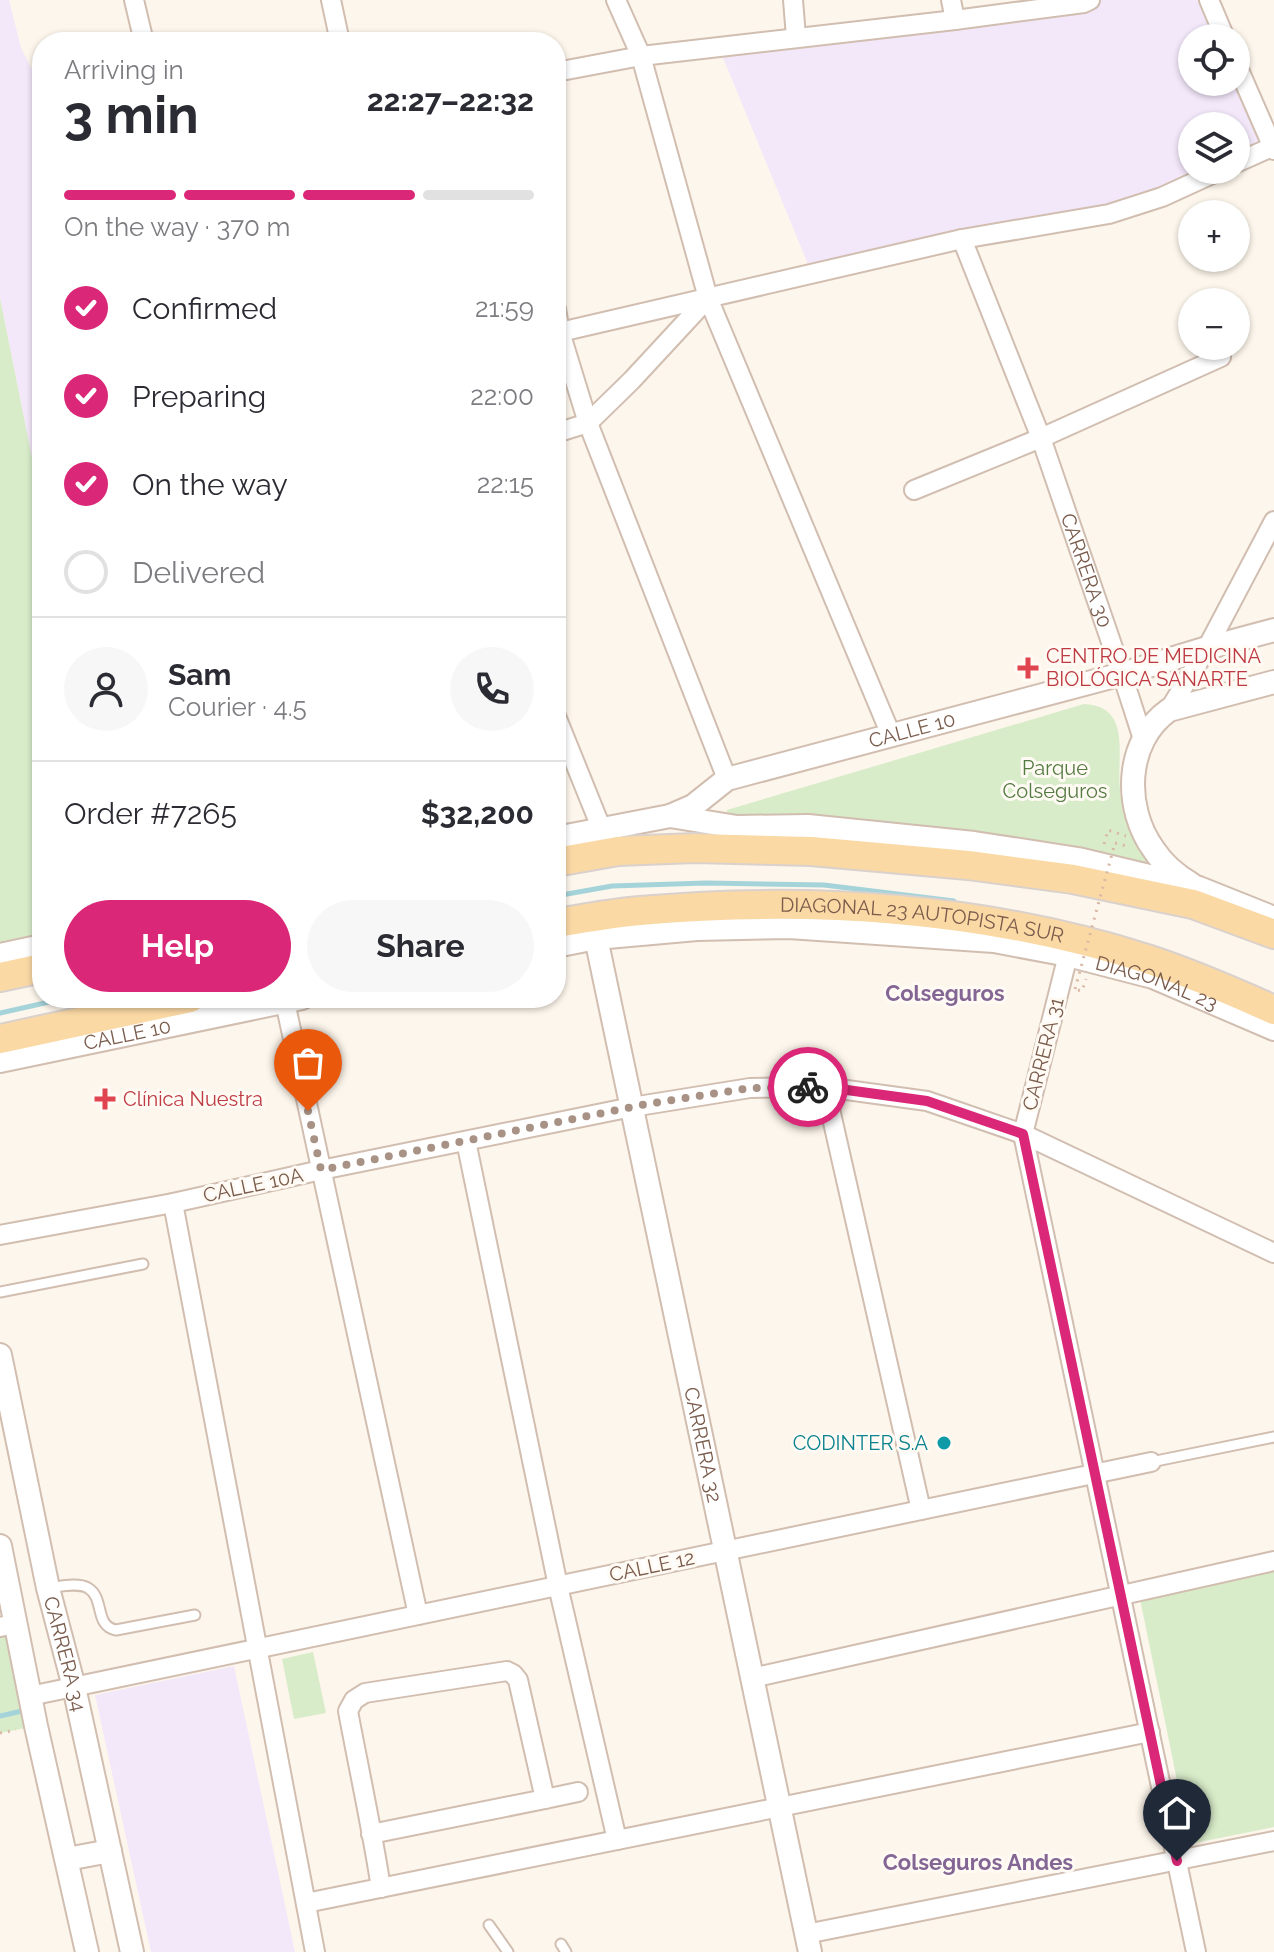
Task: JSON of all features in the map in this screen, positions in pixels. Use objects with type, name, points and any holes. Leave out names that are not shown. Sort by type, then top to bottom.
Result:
[{"type":"main road","points":[[566,860],[618,851],[695,848],[988,856],[1073,879],[1193,904],[1274,934]]},
{"type":"main road","name":"DIAGONAL 23 AUTOPISTA SUR","points":[[566,922],[638,911],[800,904],[949,916],[1080,940],[1151,960],[1274,1010]]},
{"type":"main road","points":[[0,977],[32,970]]},
{"type":"main road","name":"CALLE 10","points":[[0,1039],[144,1008]]},
{"type":"street","points":[[134,0],[142,32]]},
{"type":"street","points":[[331,0],[338,32]]},
{"type":"street","points":[[616,0],[641,56],[708,298],[891,735]]},
{"type":"street","points":[[793,0],[796,37]]},
{"type":"street","points":[[951,0],[955,20]]},
{"type":"street","points":[[566,70],[641,56],[955,20],[1090,0]]},
{"type":"street","points":[[1209,0],[1219,24]]},
{"type":"street","points":[[1250,95],[1273,148],[1250,157]]},
{"type":"street","points":[[566,330],[962,239],[1109,214],[1190,184]]},
{"type":"street","name":"CARRERA 30","points":[[962,239],[1041,438],[1143,739]]},
{"type":"street","points":[[566,430],[588,423],[708,298]]},
{"type":"street","points":[[566,356],[588,423],[727,779]]},
{"type":"street","points":[[914,490],[1041,438],[1214,360]]},
{"type":"street","points":[[1199,888],[1174,873],[1144,835],[1134,797],[1136,758],[1143,739],[1169,710],[1207,648],[1274,521]]},
{"type":"street","name":"CALLE 10","points":[[566,836],[670,816],[693,806],[727,779],[1122,674],[1274,630]]},
{"type":"street","points":[[1169,710],[1274,682]]},
{"type":"street","points":[[566,741],[602,830]]},
{"type":"street","points":[[670,816],[737,827],[808,826],[988,856],[1078,859],[1199,888],[1274,918]]},
{"type":"street","name":"DIAGONAL 23","points":[[566,944],[596,938],[697,929],[789,927],[994,941],[1068,955],[1153,977],[1274,1029]]},
{"type":"street","name":"CARRERA 32","points":[[596,938],[808,1943]]},
{"type":"street","points":[[0,955],[32,948]]},
{"type":"street","name":"CARRERA 31","points":[[1068,955],[1023,1134],[1196,1952]]},
{"type":"street","name":"CALLE 10","points":[[0,1061],[255,1008]]},
{"type":"street","points":[[294,1008],[321,1170],[418,1615]]},
{"type":"street","points":[[825,1087],[921,1510]]},
{"type":"street","name":"CALLE 10A","points":[[0,1235],[173,1203],[632,1107],[750,1088],[825,1087],[927,1101],[1023,1134],[1274,1253]]},
{"type":"street","points":[[466,1141],[558,1586],[617,1840]]},
{"type":"street","points":[[173,1203],[315,1952]]},
{"type":"street","name":"CARRERA 34","points":[[0,1355],[48,1588],[74,1687],[132,1952]]},
{"type":"street","name":"CALLE 12","points":[[30,1696],[1151,1462]]},
{"type":"street","name":"CARRERA 34","points":[[0,1546],[8,1625],[30,1696],[87,1952]]},
{"type":"street","points":[[752,1678],[1274,1561]]},
{"type":"street","points":[[381,1888],[348,1711],[354,1700],[365,1693],[507,1671],[513,1674],[518,1680],[545,1799]]},
{"type":"street","points":[[306,1903],[1150,1732]]},
{"type":"street","points":[[371,1834],[578,1792]]},
{"type":"street","points":[[808,1943],[1274,1841]]},
{"type":"street","points":[[67,1859],[110,1851]]},
{"type":"lane","points":[[0,1292],[143,1264]]},
{"type":"lane","name":"CALLE 12","points":[[1151,1462],[1274,1437]]},
{"type":"lane","points":[[48,1588],[86,1586],[96,1595],[103,1624],[109,1629],[195,1615]]},
{"type":"lane","points":[[489,1925],[508,1952]]},
{"type":"path","points":[[1087,976],[1082,991],[1075,989],[1115,843],[1128,846],[1131,838],[1108,830]]},
{"type":"shaded area","points":[[0,0],[9,0],[21,48],[32,69],[32,459],[0,298]]},
{"type":"shaded area","points":[[1090,0],[1209,0],[1219,24],[1178,24],[1178,96],[1244,96],[1272,147],[1250,157],[1250,112],[1178,112],[1178,184],[1190,184],[1162,197],[812,274],[719,48]]},
{"type":"shaded area","points":[[234,1666],[295,1952],[151,1952],[95,1695]]},
{"type":"green space","points":[[0,298],[32,458],[32,948],[0,955]]},
{"type":"green space","name":"Parque Colseguros","points":[[1084,704],[1099,707],[1110,714],[1116,724],[1123,806],[1130,827],[1152,867],[727,816],[727,810]]},
{"type":"green space","points":[[1274,1567],[1274,1827],[1190,1844],[1139,1594]]},
{"type":"green space","points":[[16,1623],[36,1726],[0,1733],[0,1627]]},
{"type":"green space","points":[[313,1652],[326,1713],[294,1719],[282,1659]]},
{"type":"waterway","points":[[566,894],[612,886],[706,883],[824,885],[954,901]]},
{"type":"waterway","points":[[0,1013],[32,1006]]},
{"type":"waterway","points":[[0,1716],[22,1711]]},
{"type":"way so far","points":[[308,1111],[321,1170],[647,1104],[750,1088],[808,1087]]},
{"type":"place","name":"CENTRO DE MEDICINA BIOLÓGICA SANARTE","points":[[1028,668]]},
{"type":"place","name":"Clínica Nuestra","points":[[105,1099]]},
{"type":"place","name":"CODINTER S.A","points":[[944,1443]]},
{"type":"district","name":"Colseguros","points":[[945,993]]},
{"type":"district","name":"Colseguros Andes","points":[[978,1862]]},
{"type":"route","points":[[808,1087],[927,1101],[1023,1134],[1177,1861]]}]
